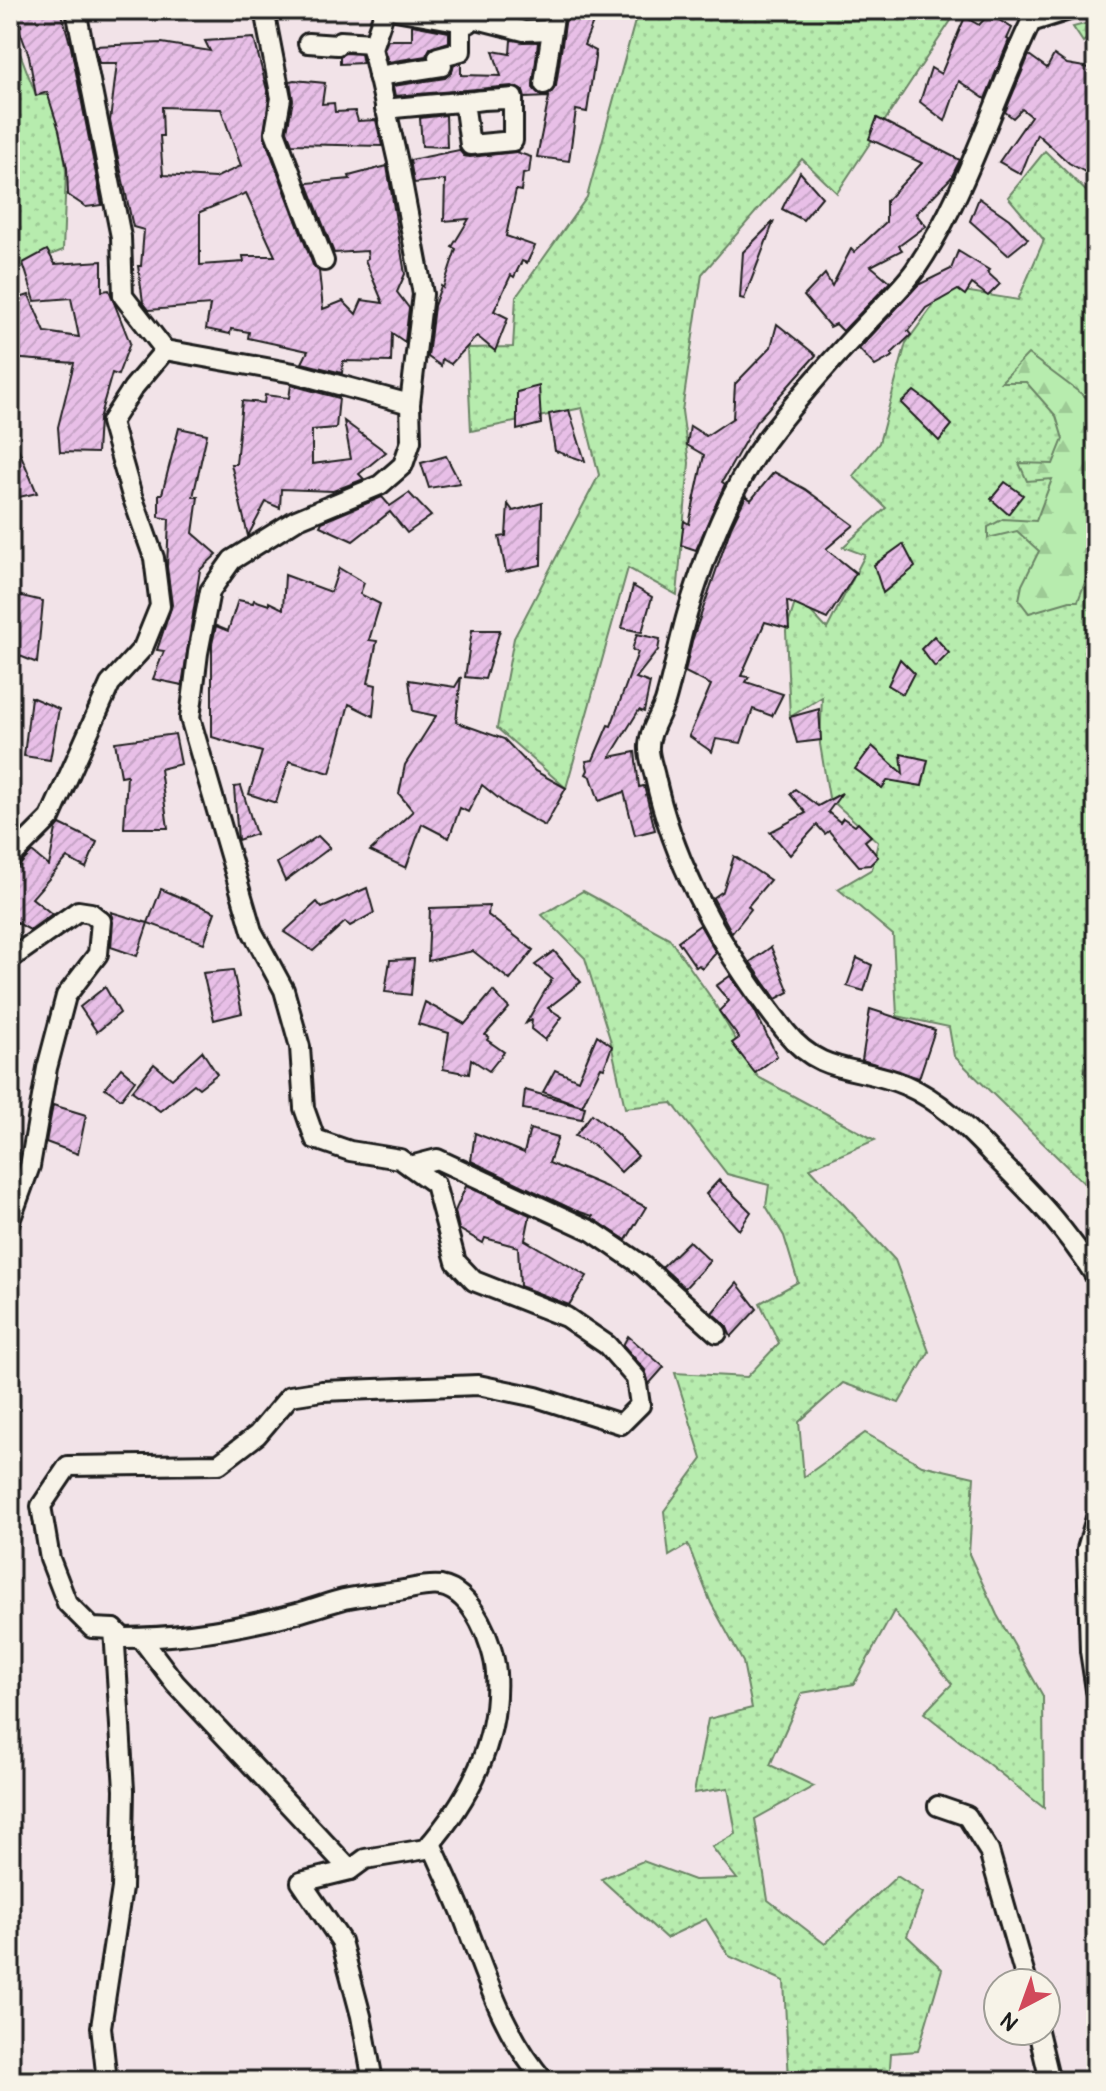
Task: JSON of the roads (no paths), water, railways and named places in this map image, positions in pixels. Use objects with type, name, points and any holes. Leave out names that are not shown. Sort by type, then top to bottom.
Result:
[{"type":"street","points":[[76,10],[121,237],[123,296],[165,350],[294,373],[410,404]]},
{"type":"street","points":[[264,10],[281,98],[275,132],[324,261]]},
{"type":"street","points":[[373,2081],[361,2016],[341,1941],[301,1882],[350,1870],[365,1859],[426,1849],[460,1808],[481,1769],[494,1719],[496,1674],[490,1640],[469,1604],[443,1586],[345,1599],[250,1624],[159,1638],[123,1638],[114,1629],[92,1628],[67,1603],[50,1559],[41,1506],[68,1466],[219,1464],[257,1435],[290,1396],[322,1391],[478,1385],[536,1397],[621,1424],[640,1405],[636,1378],[607,1345],[566,1317],[474,1281],[456,1262],[435,1184],[400,1159],[350,1151],[315,1139],[304,1108],[300,1047],[284,990],[252,931],[190,718],[210,591],[232,560],[296,520],[380,485],[403,465],[411,441],[410,404],[423,294],[372,48],[385,10]]},
{"type":"street","points":[[395,10],[469,23],[469,17],[524,31],[551,30]]},
{"type":"street","points":[[545,78],[555,10]]},
{"type":"street","points":[[1069,10],[1031,22],[1004,77],[991,120],[952,209],[913,273],[810,383],[763,444],[722,510],[687,612],[665,702],[648,744],[663,815],[704,910],[752,986],[788,1035],[808,1055],[836,1067],[905,1085],[944,1107],[1035,1197],[1072,1239],[1096,1277]]},
{"type":"street","points":[[378,76],[442,66],[438,57],[461,51],[461,20]]},
{"type":"street","points":[[308,43],[373,43]]},
{"type":"street","points":[[385,109],[464,102]]},
{"type":"street","points":[[10,858],[50,818],[110,684],[143,648],[160,606],[154,558],[111,422],[133,388],[165,350]]},
{"type":"street","points":[[10,959],[78,911],[91,913],[101,921],[98,954],[66,996],[47,1068],[30,1166],[10,1221]]},
{"type":"street","points":[[410,1166],[437,1159],[592,1231],[643,1266],[717,1333]]},
{"type":"street","points":[[1096,1518],[1087,1549],[1090,1651],[1096,1690]]},
{"type":"street","points":[[107,2081],[101,2027],[122,1888],[124,1790],[114,1629]]},
{"type":"street","points":[[141,1638],[175,1683],[350,1870]]},
{"type":"street","points":[[938,1806],[967,1816],[989,1851],[1022,1967]]},
{"type":"street","points":[[431,1843],[502,2017],[531,2066],[544,2081]]},
{"type":"street","points":[[1042,2047],[1050,2081]]}]
